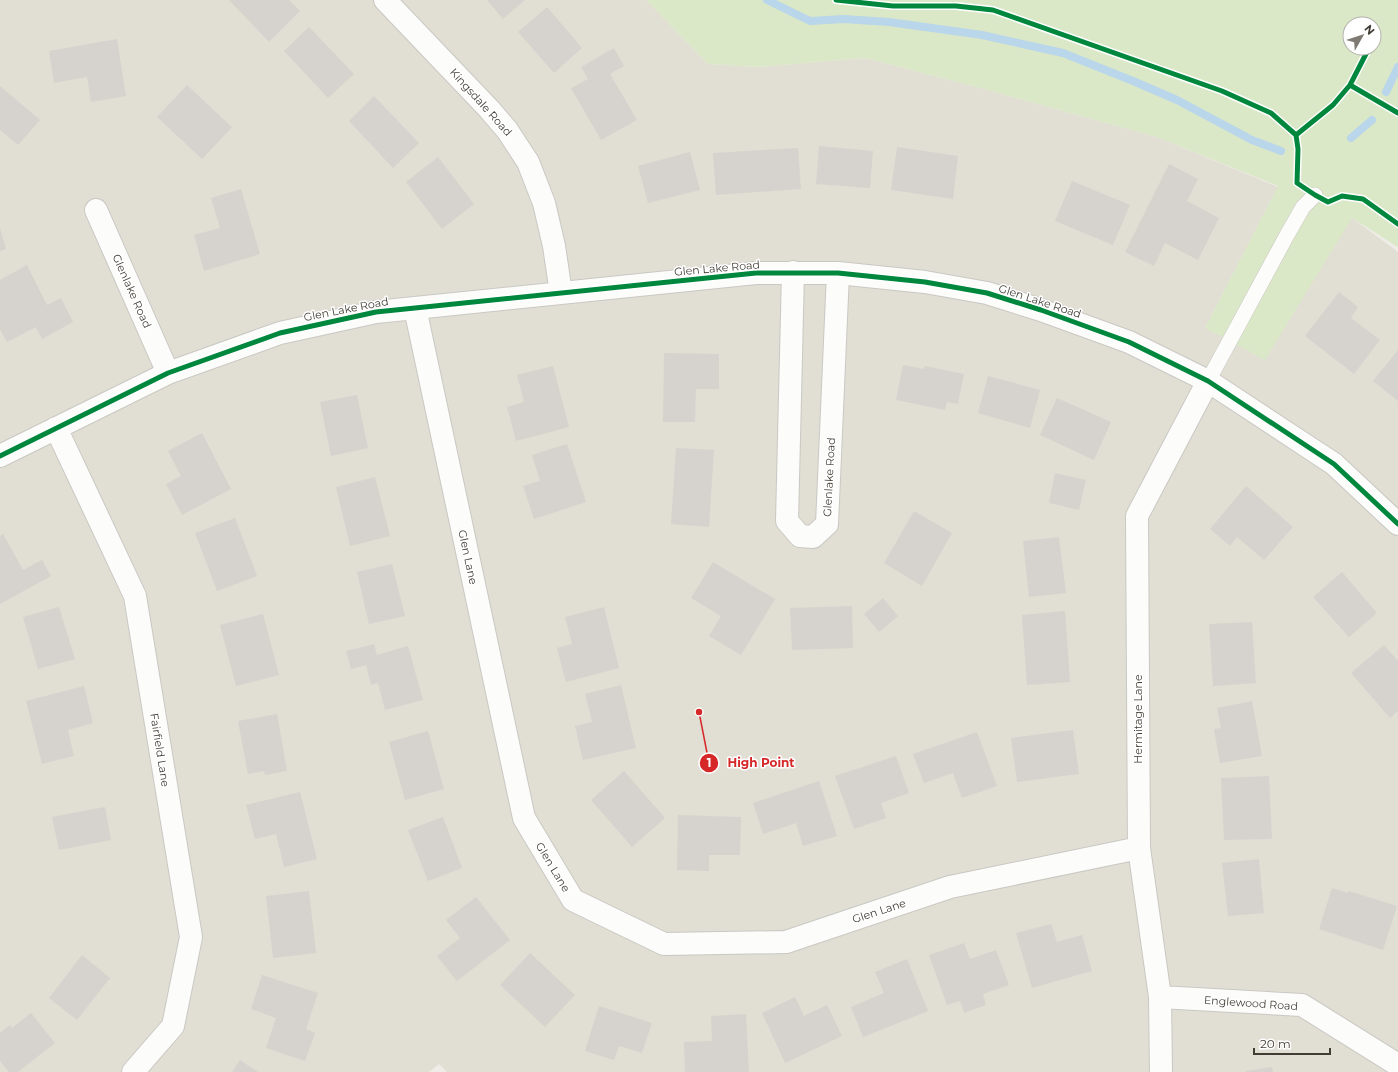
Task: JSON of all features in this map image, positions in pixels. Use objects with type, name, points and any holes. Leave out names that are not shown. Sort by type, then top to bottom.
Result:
[{"type":"street","name":"Kingsdale Road","points":[[385,0],[489,109],[507,130],[528,162],[544,203],[554,246],[561,294]]},
{"type":"street","name":"Glenlake Road","points":[[96,210],[168,373]]},
{"type":"street","name":"Glenlake Road","points":[[793,272],[787,521],[800,536],[813,537],[827,524],[838,273]]},
{"type":"street","name":"Glen Lake Road","points":[[0,456],[168,373],[280,333],[376,312],[756,273],[838,273],[925,282],[987,293],[1041,310],[1129,342],[1208,381],[1334,464],[1398,524]]},
{"type":"street","name":"Glen Lane","points":[[415,308],[524,818],[573,900],[664,944],[786,942],[950,888],[1139,848]]},
{"type":"street","name":"Hermitage Lane","points":[[1161,1072],[1160,997],[1139,848],[1137,516],[1208,381]]},
{"type":"street","name":"Fairfield Lane","points":[[56,428],[135,596],[190,937],[173,1026],[133,1072]]},
{"type":"street","name":"Englewood Road","points":[[1160,997],[1302,1005],[1398,1065]]},
{"type":"lane","points":[[1208,381],[1286,235],[1303,207],[1315,195]]},
{"type":"shaded area","points":[[0,0],[646,0],[708,64],[758,67],[865,58],[1157,137],[1278,187],[1205,328],[1352,218],[1398,252],[1398,1072],[447,1072],[439,1064],[429,1072],[0,1072]]},
{"type":"green space","points":[[646,0],[1398,0],[1398,247],[1352,218],[1265,360],[1205,328],[1278,186],[1157,137],[865,58],[758,67],[708,64]]},
{"type":"building","points":[[229,0],[289,0],[300,11],[269,42]]},
{"type":"building","points":[[487,0],[525,0],[503,19]]},
{"type":"building","points":[[547,7],[582,48],[554,73],[518,32]]},
{"type":"building","points":[[309,27],[354,74],[328,98],[284,51]]},
{"type":"building","points":[[117,39],[126,96],[91,102],[87,77],[54,83],[49,51]]},
{"type":"building","points":[[614,48],[624,66],[610,74],[637,120],[601,140],[571,88],[588,79],[581,67]]},
{"type":"building","points":[[187,85],[232,127],[202,159],[157,117]]},
{"type":"building","points":[[0,86],[40,120],[18,145],[0,130]]},
{"type":"building","points":[[374,96],[419,143],[393,168],[349,121]]},
{"type":"building","points":[[819,146],[873,151],[870,188],[816,184]]},
{"type":"building","points":[[897,147],[958,156],[953,199],[891,190]]},
{"type":"building","points":[[798,148],[801,189],[716,195],[713,153]]},
{"type":"building","points":[[690,152],[700,190],[648,203],[638,166]]},
{"type":"building","points":[[438,157],[474,204],[442,229],[406,182]]},
{"type":"building","points":[[1169,164],[1198,179],[1187,201],[1219,218],[1198,260],[1165,243],[1154,266],[1125,252]]},
{"type":"building","points":[[1072,181],[1130,205],[1113,245],[1055,221]]},
{"type":"building","points":[[241,189],[260,254],[204,271],[194,235],[220,228],[211,198]]},
{"type":"building","points":[[0,228],[6,249],[0,251]]},
{"type":"building","points":[[27,265],[47,305],[61,298],[73,322],[42,339],[36,327],[7,342],[0,329],[0,280]]},
{"type":"building","points":[[1339,292],[1358,307],[1351,318],[1380,340],[1354,374],[1305,336]]},
{"type":"building","points":[[1398,350],[1398,401],[1373,381]]},
{"type":"building","points":[[664,353],[719,354],[719,389],[696,389],[695,422],[663,422]]},
{"type":"building","points":[[903,365],[924,369],[925,366],[964,374],[958,404],[947,402],[945,410],[896,400]]},
{"type":"building","points":[[553,366],[569,427],[516,441],[507,407],[524,402],[517,375]]},
{"type":"building","points":[[988,376],[1040,390],[1030,428],[978,413]]},
{"type":"building","points":[[357,395],[368,448],[331,456],[320,402]]},
{"type":"building","points":[[1057,398],[1111,422],[1094,460],[1040,435]]},
{"type":"building","points":[[202,433],[231,489],[182,515],[166,484],[181,476],[168,451]]},
{"type":"building","points":[[567,444],[586,502],[534,519],[523,486],[540,481],[532,455]]},
{"type":"building","points":[[676,448],[714,450],[709,527],[671,524]]},
{"type":"building","points":[[1055,473],[1086,480],[1079,510],[1049,503]]},
{"type":"building","points":[[375,477],[390,536],[350,546],[336,487]]},
{"type":"building","points":[[1246,486],[1293,527],[1264,560],[1237,537],[1230,546],[1210,529]]},
{"type":"building","points":[[914,511],[952,533],[922,586],[884,563]]},
{"type":"building","points":[[235,518],[257,576],[217,591],[195,533]]},
{"type":"building","points":[[3,534],[23,570],[42,560],[51,576],[0,604],[0,536]]},
{"type":"building","points":[[1059,537],[1066,593],[1029,597],[1023,541]]},
{"type":"building","points":[[713,562],[775,599],[741,655],[709,636],[721,616],[691,598]]},
{"type":"building","points":[[392,564],[405,616],[369,624],[357,572]]},
{"type":"building","points":[[1342,572],[1377,613],[1349,637],[1313,597]]},
{"type":"building","points":[[883,598],[898,616],[879,632],[864,614]]},
{"type":"building","points":[[852,606],[853,648],[792,650],[790,608]]},
{"type":"building","points":[[59,607],[75,659],[38,669],[23,617]]},
{"type":"building","points":[[604,607],[619,668],[566,682],[557,648],[572,644],[565,617]]},
{"type":"building","points":[[1065,611],[1070,682],[1027,685],[1022,615]]},
{"type":"building","points":[[263,614],[279,675],[236,686],[220,625]]},
{"type":"building","points":[[1252,622],[1256,683],[1213,686],[1209,624]]},
{"type":"building","points":[[374,644],[377,655],[408,646],[423,700],[385,710],[378,683],[371,685],[366,665],[351,669],[346,651]]},
{"type":"building","points":[[1384,645],[1398,661],[1398,711],[1390,718],[1351,673]]},
{"type":"building","points":[[621,685],[636,748],[583,760],[575,726],[592,722],[585,694]]},
{"type":"building","points":[[84,686],[93,723],[68,730],[74,756],[42,764],[26,701]]},
{"type":"building","points":[[1252,701],[1262,756],[1220,763],[1214,729],[1221,728],[1217,708]]},
{"type":"building","points":[[277,714],[287,771],[265,775],[264,771],[248,774],[238,721]]},
{"type":"building","points":[[1073,730],[1079,774],[1017,782],[1011,738]]},
{"type":"building","points":[[428,731],[444,789],[405,800],[389,742]]},
{"type":"building","points":[[977,732],[997,786],[962,798],[953,773],[924,783],[913,754]]},
{"type":"building","points":[[896,756],[909,793],[881,803],[886,818],[854,829],[835,776]]},
{"type":"building","points":[[624,771],[665,818],[632,847],[591,800]]},
{"type":"building","points":[[1269,776],[1272,839],[1224,840],[1221,778]]},
{"type":"building","points":[[819,781],[837,836],[803,846],[796,823],[763,834],[753,803]]},
{"type":"building","points":[[300,792],[317,859],[284,867],[276,834],[255,839],[246,805]]},
{"type":"building","points":[[105,807],[111,840],[59,850],[52,817]]},
{"type":"building","points":[[678,815],[741,817],[740,855],[709,855],[709,871],[677,870]]},
{"type":"building","points":[[443,817],[462,868],[428,881],[408,830]]},
{"type":"building","points":[[1259,859],[1264,913],[1228,916],[1222,863]]},
{"type":"building","points":[[1332,888],[1348,893],[1349,891],[1397,906],[1383,950],[1319,929]]},
{"type":"building","points":[[309,891],[316,953],[273,958],[266,896]]},
{"type":"building","points":[[476,897],[510,940],[457,981],[437,956],[460,938],[446,920]]},
{"type":"building","points":[[1051,924],[1057,942],[1082,935],[1092,971],[1032,988],[1016,933]]},
{"type":"building","points":[[964,943],[970,959],[996,950],[1009,985],[983,994],[986,1005],[964,1013],[960,1001],[947,1005],[929,955]]},
{"type":"building","points":[[530,953],[575,995],[545,1027],[500,985]]},
{"type":"building","points":[[82,955],[110,978],[77,1020],[49,998]]},
{"type":"building","points":[[907,959],[928,1011],[863,1037],[851,1007],[884,993],[875,972]]},
{"type":"building","points":[[262,975],[318,993],[306,1029],[315,1033],[305,1061],[266,1048],[276,1018],[251,1009]]},
{"type":"building","points":[[795,997],[804,1016],[827,1005],[842,1036],[785,1063],[762,1013]]},
{"type":"building","points":[[599,1006],[652,1023],[642,1053],[619,1046],[614,1060],[585,1051]]},
{"type":"building","points":[[31,1013],[55,1043],[18,1072],[9,1072],[0,1061],[0,1033],[10,1025],[12,1028]]},
{"type":"building","points":[[746,1014],[749,1072],[685,1072],[684,1042],[712,1041],[711,1016]]},
{"type":"building","points":[[240,1060],[258,1072],[232,1072]]},
{"type":"building","points":[[1272,1067],[1273,1072],[1246,1072],[1246,1071]]},
{"type":"waterway","points":[[767,0],[810,21],[843,19],[889,22],[982,35],[1063,53],[1177,100],[1252,140],[1281,151]]},
{"type":"waterway","points":[[1386,92],[1398,67]]},
{"type":"waterway","points":[[1351,138],[1372,120]]},
{"type":"cycle path","points":[[836,0],[893,6],[956,6],[993,10],[1222,91],[1271,113],[1296,135],[1298,149],[1297,183],[1328,202],[1342,196],[1363,199],[1398,224]]},
{"type":"cycle path","points":[[1296,135],[1333,105],[1350,85],[1365,56]]},
{"type":"cycle path","points":[[1350,85],[1398,113]]},
{"type":"cycle path","points":[[0,456],[168,373],[280,333],[376,312],[756,273],[838,273],[925,282],[987,293],[1041,310],[1129,342],[1208,381],[1334,464],[1398,524]]},
{"type":"place","name":"High Point","points":[[699,712]]}]
